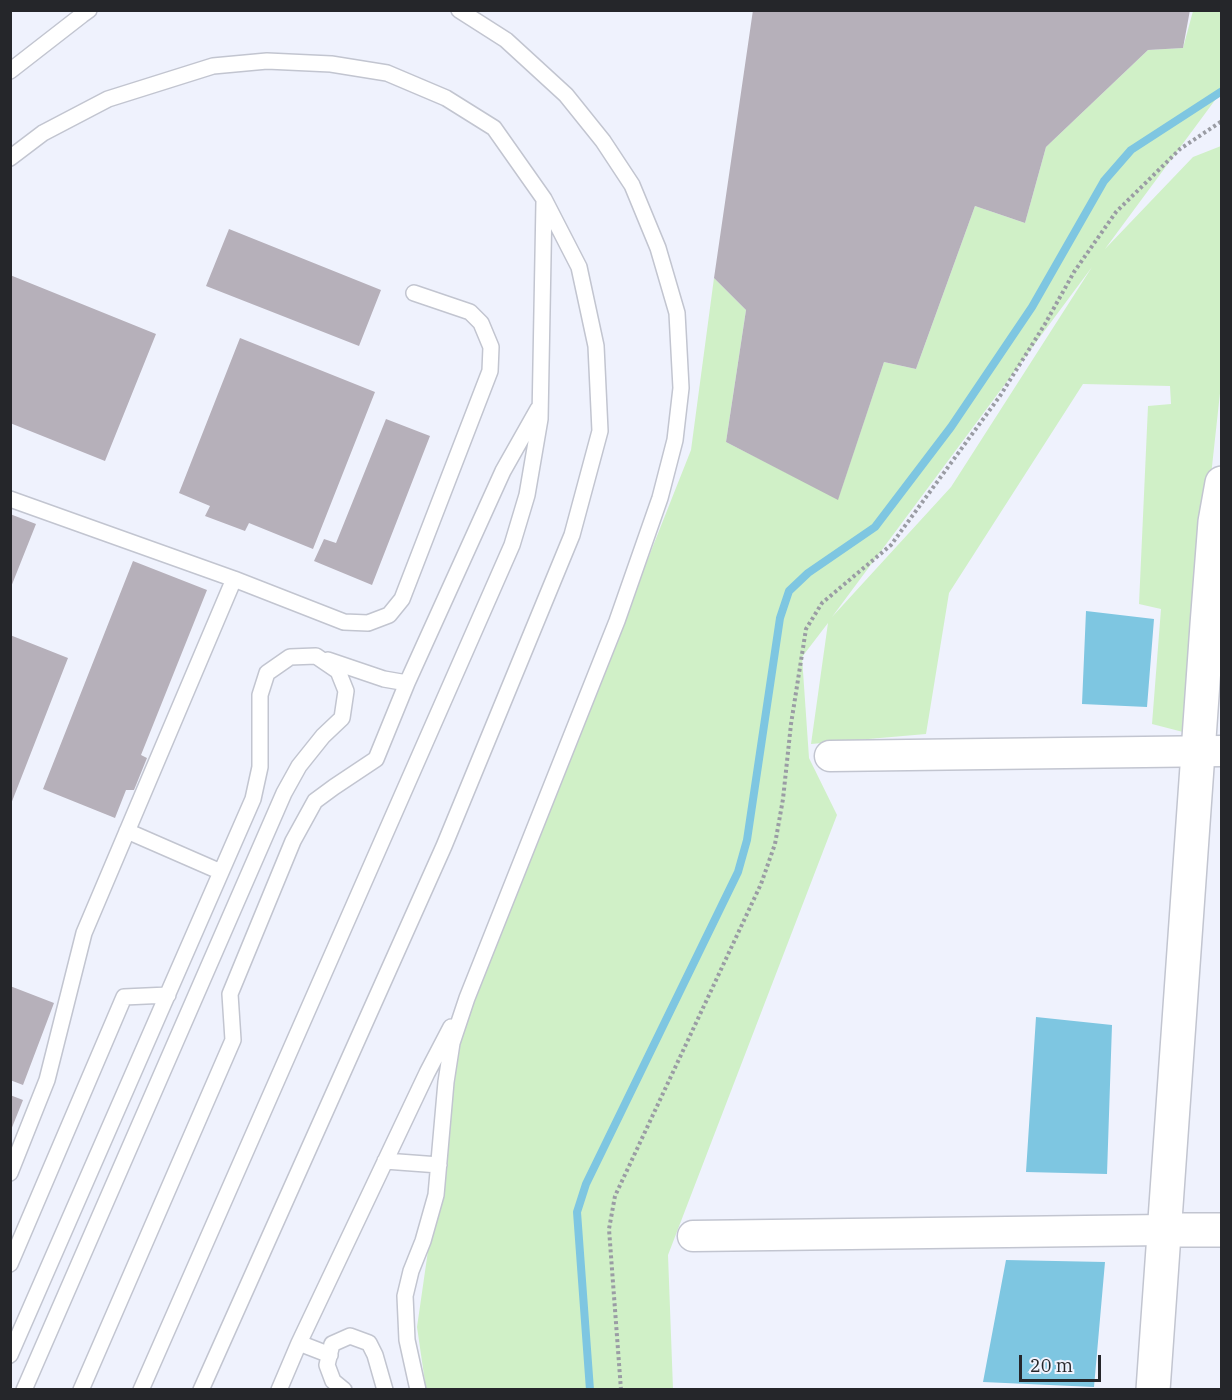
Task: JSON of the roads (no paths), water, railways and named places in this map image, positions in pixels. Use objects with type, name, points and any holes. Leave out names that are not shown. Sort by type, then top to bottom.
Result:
[{"type":"street","points":[[1153,1389],[1164,1230],[1210,751],[1215,522],[1221,483]]},
{"type":"street","points":[[830,756],[1210,751]]},
{"type":"street","points":[[693,1236],[1221,1230]]},
{"type":"lane","points":[[10,71],[89,10]]},
{"type":"lane","points":[[418,1389],[407,1340],[405,1296],[436,1195],[446,1082],[452,1043],[469,993],[617,621],[652,521],[675,440],[681,387],[677,313],[658,248],[632,185],[603,141],[566,95],[506,40],[459,10]]},
{"type":"lane","points":[[10,158],[43,133],[108,99],[213,66],[267,61],[331,64],[387,73],[446,98],[494,128],[544,199],[579,267],[596,346],[600,430],[573,535],[444,846],[201,1389]]},
{"type":"lane","points":[[141,1389],[512,545],[527,495],[541,402],[544,199]]},
{"type":"lane","points":[[10,499],[234,579],[344,622],[368,623],[389,615],[402,599],[490,371],[491,347],[481,323],[470,312],[414,293]]},
{"type":"lane","points":[[81,1389],[233,1040],[230,994],[293,841],[315,801],[376,759],[407,683],[504,471],[541,402]]},
{"type":"lane","points":[[10,1173],[47,1080],[84,933],[234,579]]},
{"type":"lane","points":[[10,1355],[14,1333],[168,995],[253,800],[260,767],[260,695],[267,673],[290,657],[316,656],[384,679],[407,683]]},
{"type":"lane","points":[[24,1389],[284,792],[299,766],[323,736],[342,718],[346,691],[338,671],[316,656]]},
{"type":"lane","points":[[127,831],[221,872]]},
{"type":"lane","points":[[279,1389],[298,1343],[426,1074],[469,993]]},
{"type":"lane","points":[[10,1264],[124,997],[168,995]]},
{"type":"lane","points":[[385,1161],[439,1165]]},
{"type":"lane","points":[[345,1389],[333,1381],[327,1365],[332,1344],[350,1336],[369,1343],[375,1355],[384,1389]]},
{"type":"lane","points":[[298,1343],[330,1355]]},
{"type":"water","points":[[1086,611],[1154,619],[1147,707],[1082,704]]},
{"type":"water","points":[[1036,1017],[1112,1025],[1107,1174],[1026,1172]]},
{"type":"water","points":[[1006,1260],[1105,1262],[1094,1387],[983,1382]]},
{"type":"waterway","points":[[590,1390],[577,1212],[586,1184],[738,872],[747,840],[780,618],[789,591],[808,573],[875,527],[951,427],[1032,307],[1104,181],[1131,150],[1222,91]]}]
